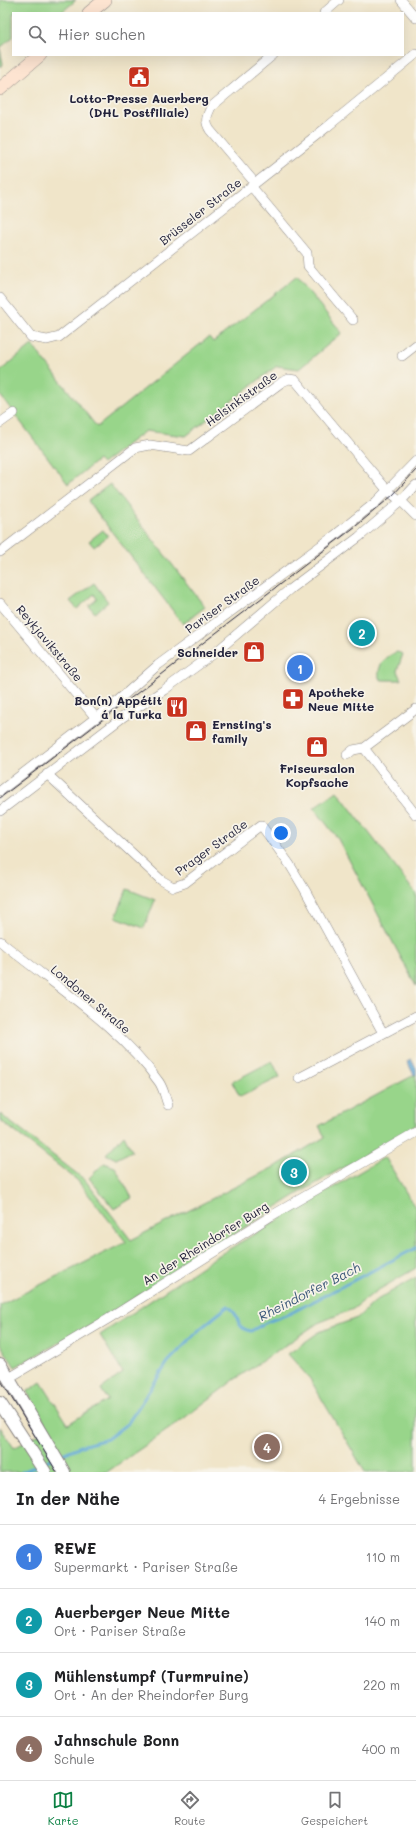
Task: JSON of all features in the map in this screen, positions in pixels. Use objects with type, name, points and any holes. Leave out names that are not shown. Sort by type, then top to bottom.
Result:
[{"type":"main road","points":[[90,12],[105,0]]},
{"type":"main road","points":[[0,89],[39,56]]},
{"type":"street","points":[[325,12],[339,0]]},
{"type":"street","points":[[401,0],[416,18]]},
{"type":"street","name":"Brüsseler Straße","points":[[0,298],[31,337],[47,340],[59,337],[323,130],[416,54]]},
{"type":"street","points":[[272,56],[211,107],[206,118],[206,125],[307,253],[308,266],[353,320]]},
{"type":"street","points":[[402,356],[416,345]]},
{"type":"street","name":"Helsinkistraße","points":[[0,552],[140,446],[150,445],[189,451],[282,382],[289,379],[295,380],[388,491],[416,516]]},
{"type":"street","points":[[0,423],[14,413]]},
{"type":"street","name":"Pariser Straße","points":[[0,791],[96,718],[158,665],[334,536],[388,491],[416,461]]},
{"type":"street","points":[[0,811],[123,717],[164,690],[216,652],[290,588],[359,536],[401,501],[416,485]]},
{"type":"street","name":"Reykjavikstraße","points":[[0,603],[96,718]]},
{"type":"street","points":[[347,755],[353,750],[364,748],[416,709]]},
{"type":"street","points":[[364,748],[416,815]]},
{"type":"street","name":"Prager Straße","points":[[47,774],[161,880],[174,887],[185,883],[261,825],[290,865],[305,890],[383,1033]]},
{"type":"street","name":"Londoner Straße","points":[[0,941],[96,1017],[127,1045],[160,1083],[168,1105]]},
{"type":"street","points":[[299,1078],[416,1016]]},
{"type":"street","name":"An der Rheindorfer Burg","points":[[9,1378],[108,1319],[271,1216],[416,1132]]},
{"type":"street","points":[[0,1364],[62,1468]]},
{"type":"street","points":[[0,1403],[45,1472]]},
{"type":"green space","points":[[0,0],[76,0],[62,12],[12,12],[12,38],[0,48]]},
{"type":"green space","points":[[0,48],[3,64],[0,67]]},
{"type":"green space","points":[[297,277],[342,333],[299,369],[277,366],[186,436],[145,431],[102,464],[98,460],[68,484],[0,395],[0,371],[32,345],[97,427],[209,337],[213,342]]},
{"type":"green space","points":[[110,484],[205,607],[183,624],[88,501]]},
{"type":"green space","points":[[103,530],[108,536],[94,547],[89,541]]},
{"type":"green space","points":[[94,583],[108,602],[95,613],[89,606],[97,599],[94,594],[77,609],[70,601]]},
{"type":"green space","points":[[397,652],[403,654],[397,671],[401,680],[382,680],[379,678],[379,669],[381,665],[389,656]]},
{"type":"green space","points":[[337,791],[416,894],[416,986],[338,839],[314,808]]},
{"type":"green space","points":[[127,889],[155,900],[144,928],[116,917]]},
{"type":"green space","points":[[272,1061],[280,1077],[240,1097],[232,1082]]},
{"type":"green space","points":[[416,1074],[416,1125],[296,1195],[97,1322],[15,1367],[0,1344],[0,1305],[126,1242],[77,1180],[0,1120],[0,1114],[85,1180],[131,1240],[278,1165],[325,1137],[319,1126]]},
{"type":"green space","points":[[124,1135],[132,1151],[116,1159],[106,1154]]},
{"type":"green space","points":[[385,1157],[416,1209],[416,1268],[375,1292],[353,1309],[318,1323],[234,1380],[179,1422],[107,1472],[0,1472],[0,1427],[14,1448],[49,1429],[27,1392],[41,1382],[68,1424],[108,1400],[101,1389],[123,1373],[100,1335],[214,1258]]},
{"type":"green space","points":[[104,1163],[115,1167],[132,1198],[114,1209],[89,1178]]},
{"type":"green space","points":[[416,1277],[416,1472],[365,1472],[310,1379],[288,1354],[319,1332],[357,1318],[377,1300]]},
{"type":"water","points":[[411,1059],[416,1069],[416,1074],[414,1075],[407,1061]]},
{"type":"waterway","name":"Rheindorfer Bach","points":[[58,1456],[81,1446],[107,1439],[128,1423],[168,1362],[200,1329],[228,1306],[235,1313],[242,1327],[251,1331],[267,1322],[291,1313],[416,1248]]},
{"type":"waterway","name":"Rheindorfer Bach","points":[[42,1463],[53,1458]]},
{"type":"waterway","name":"Rheindorfer Bach","points":[[22,1472],[37,1466]]},
{"type":"tram line","points":[[0,798],[356,526],[393,495],[416,470]]},
{"type":"tram line","points":[[0,1379],[57,1472]]},
{"type":"place","name":"Lotto-Presse Auerberg (DHL Postfiliale)","points":[[139,77]]},
{"type":"place","name":"Auerberger Neue Mitte","points":[[362,633]]},
{"type":"place","name":"Schneider","points":[[254,652]]},
{"type":"place","name":"REWE","points":[[300,668]]},
{"type":"place","name":"Apotheke Neue Mitte","points":[[293,699]]},
{"type":"place","name":"Bon(n) Appétit á la Turka","points":[[177,707]]},
{"type":"place","name":"Ernsting's family","points":[[196,731]]},
{"type":"place","name":"Friseursalon Kopfsache","points":[[317,747]]},
{"type":"place","name":"Mühlenstumpf (Turmruine)","points":[[294,1172]]},
{"type":"place","name":"Jahnschule Bonn","points":[[267,1447]]}]
